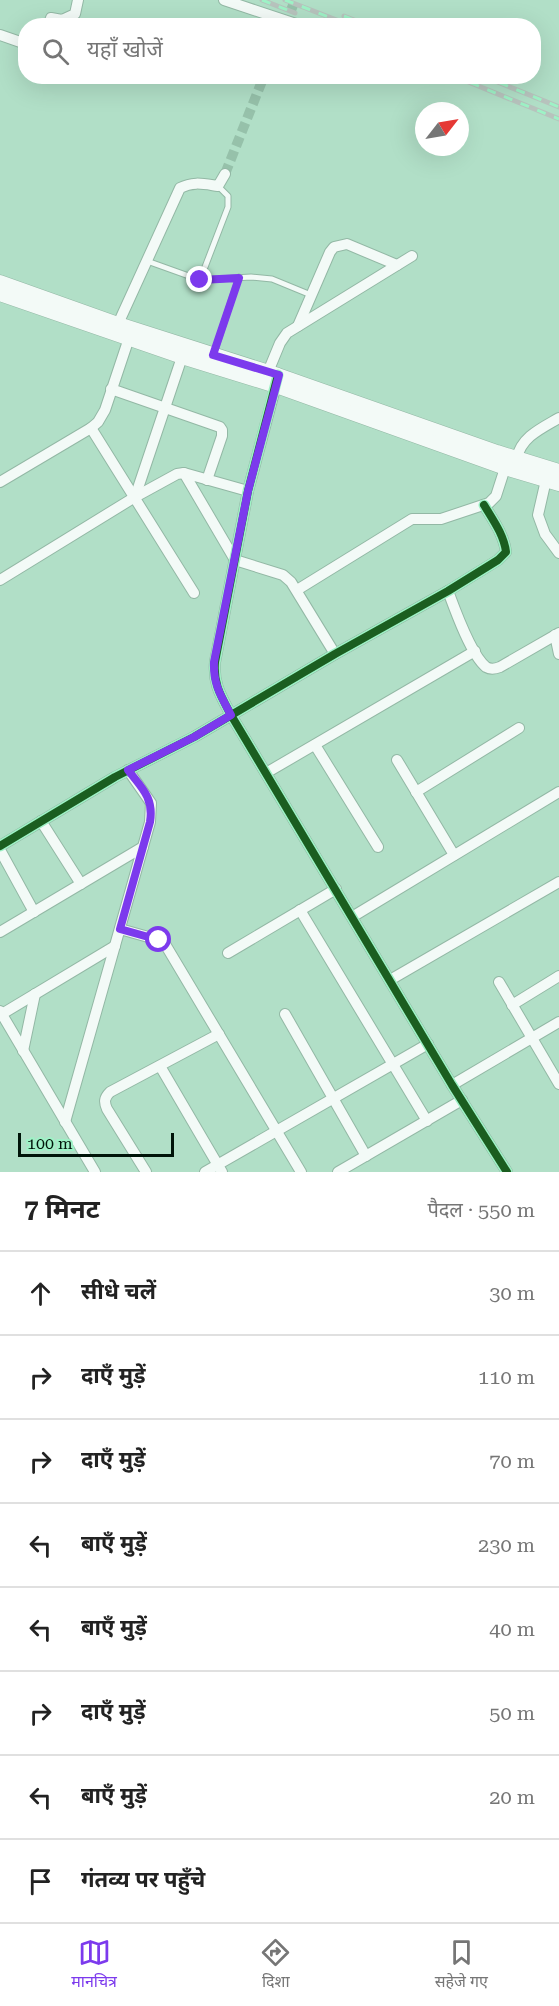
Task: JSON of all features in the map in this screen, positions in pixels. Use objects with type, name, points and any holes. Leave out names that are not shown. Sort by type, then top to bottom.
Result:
[{"type":"street","points":[[66,18],[75,14],[78,0]]},
{"type":"street","points":[[224,0],[278,18]]},
{"type":"street","points":[[0,35],[18,41]]},
{"type":"street","points":[[118,324],[180,188],[186,184],[200,183],[218,186],[225,174]]},
{"type":"street","points":[[298,326],[334,246],[348,244],[397,266]]},
{"type":"street","points":[[412,256],[287,333],[280,343],[214,662],[214,677],[220,695],[231,715],[452,1085],[507,1172]]},
{"type":"street","points":[[0,282],[118,324],[131,334],[182,357],[274,378],[559,471]]},
{"type":"street","points":[[0,294],[131,334],[213,355],[505,468],[552,482],[537,515],[545,534],[559,553]]},
{"type":"street","points":[[0,482],[98,422],[105,410],[131,334]]},
{"type":"street","points":[[135,497],[182,357]]},
{"type":"street","points":[[111,389],[216,425],[222,430],[207,480]]},
{"type":"street","points":[[517,458],[524,443],[534,433],[559,418]]},
{"type":"street","points":[[91,428],[194,593]]},
{"type":"street","points":[[297,590],[412,519],[441,519],[489,503],[496,495],[505,468]]},
{"type":"street","points":[[0,580],[170,476],[184,473],[248,491]]},
{"type":"street","points":[[184,473],[235,560],[283,575],[297,590],[335,654]]},
{"type":"street","points":[[34,912],[0,848],[128,770],[194,737],[498,560],[506,552],[500,530],[484,505]]},
{"type":"street","points":[[448,591],[462,628],[486,667],[495,669],[557,634],[559,654]]},
{"type":"street","points":[[266,773],[475,651]]},
{"type":"street","points":[[416,792],[519,728]]},
{"type":"street","points":[[315,745],[378,847]]},
{"type":"street","points":[[397,760],[454,855]]},
{"type":"street","points":[[65,1122],[150,822],[151,803],[128,770]]},
{"type":"street","points":[[352,917],[559,792]]},
{"type":"street","points":[[41,821],[81,884]]},
{"type":"street","points":[[0,932],[143,847]]},
{"type":"street","points":[[390,980],[559,882]]},
{"type":"street","points":[[228,953],[336,890]]},
{"type":"street","points":[[300,910],[427,1120]]},
{"type":"street","points":[[120,929],[159,940],[165,944],[301,1172]]},
{"type":"street","points":[[95,1172],[1,1013],[115,945]]},
{"type":"street","points":[[512,1005],[559,976]]},
{"type":"street","points":[[499,982],[559,1084]]},
{"type":"street","points":[[23,1051],[35,994]]},
{"type":"street","points":[[285,1014],[366,1156]]},
{"type":"street","points":[[452,1085],[559,1022]]},
{"type":"street","points":[[146,1172],[105,1102],[106,1096],[219,1034]]},
{"type":"street","points":[[205,1172],[220,1168],[277,1131],[428,1044]]},
{"type":"street","points":[[160,1066],[220,1168]]},
{"type":"street","points":[[338,1172],[462,1100]]},
{"type":"lane","points":[[200,280],[228,207],[228,196],[218,186]]},
{"type":"lane","points":[[147,261],[200,280],[272,279],[311,295]]},
{"type":"lane","points":[[213,355],[239,278]]},
{"type":"tunnel","points":[[288,18],[295,0]]},
{"type":"tunnel","points":[[225,174],[261,84]]},
{"type":"railway","points":[[262,0],[295,13]]},
{"type":"railway","points":[[285,0],[331,18]]},
{"type":"railway","points":[[344,16],[349,18]]},
{"type":"railway","points":[[474,84],[559,119]]},
{"type":"railway","points":[[503,84],[559,107]]},
{"type":"cycle path","points":[[278,375],[248,491],[215,662],[217,683],[231,715],[452,1085],[507,1172]]},
{"type":"cycle path","points":[[0,846],[115,777],[194,737],[498,560],[506,552],[505,546],[498,528],[484,505]]},
{"type":"route","points":[[159,940],[120,929],[152,811],[147,795],[128,770],[180,745],[231,715],[220,695],[214,677],[214,662],[248,491],[279,375],[213,355],[239,278],[200,280]]}]
